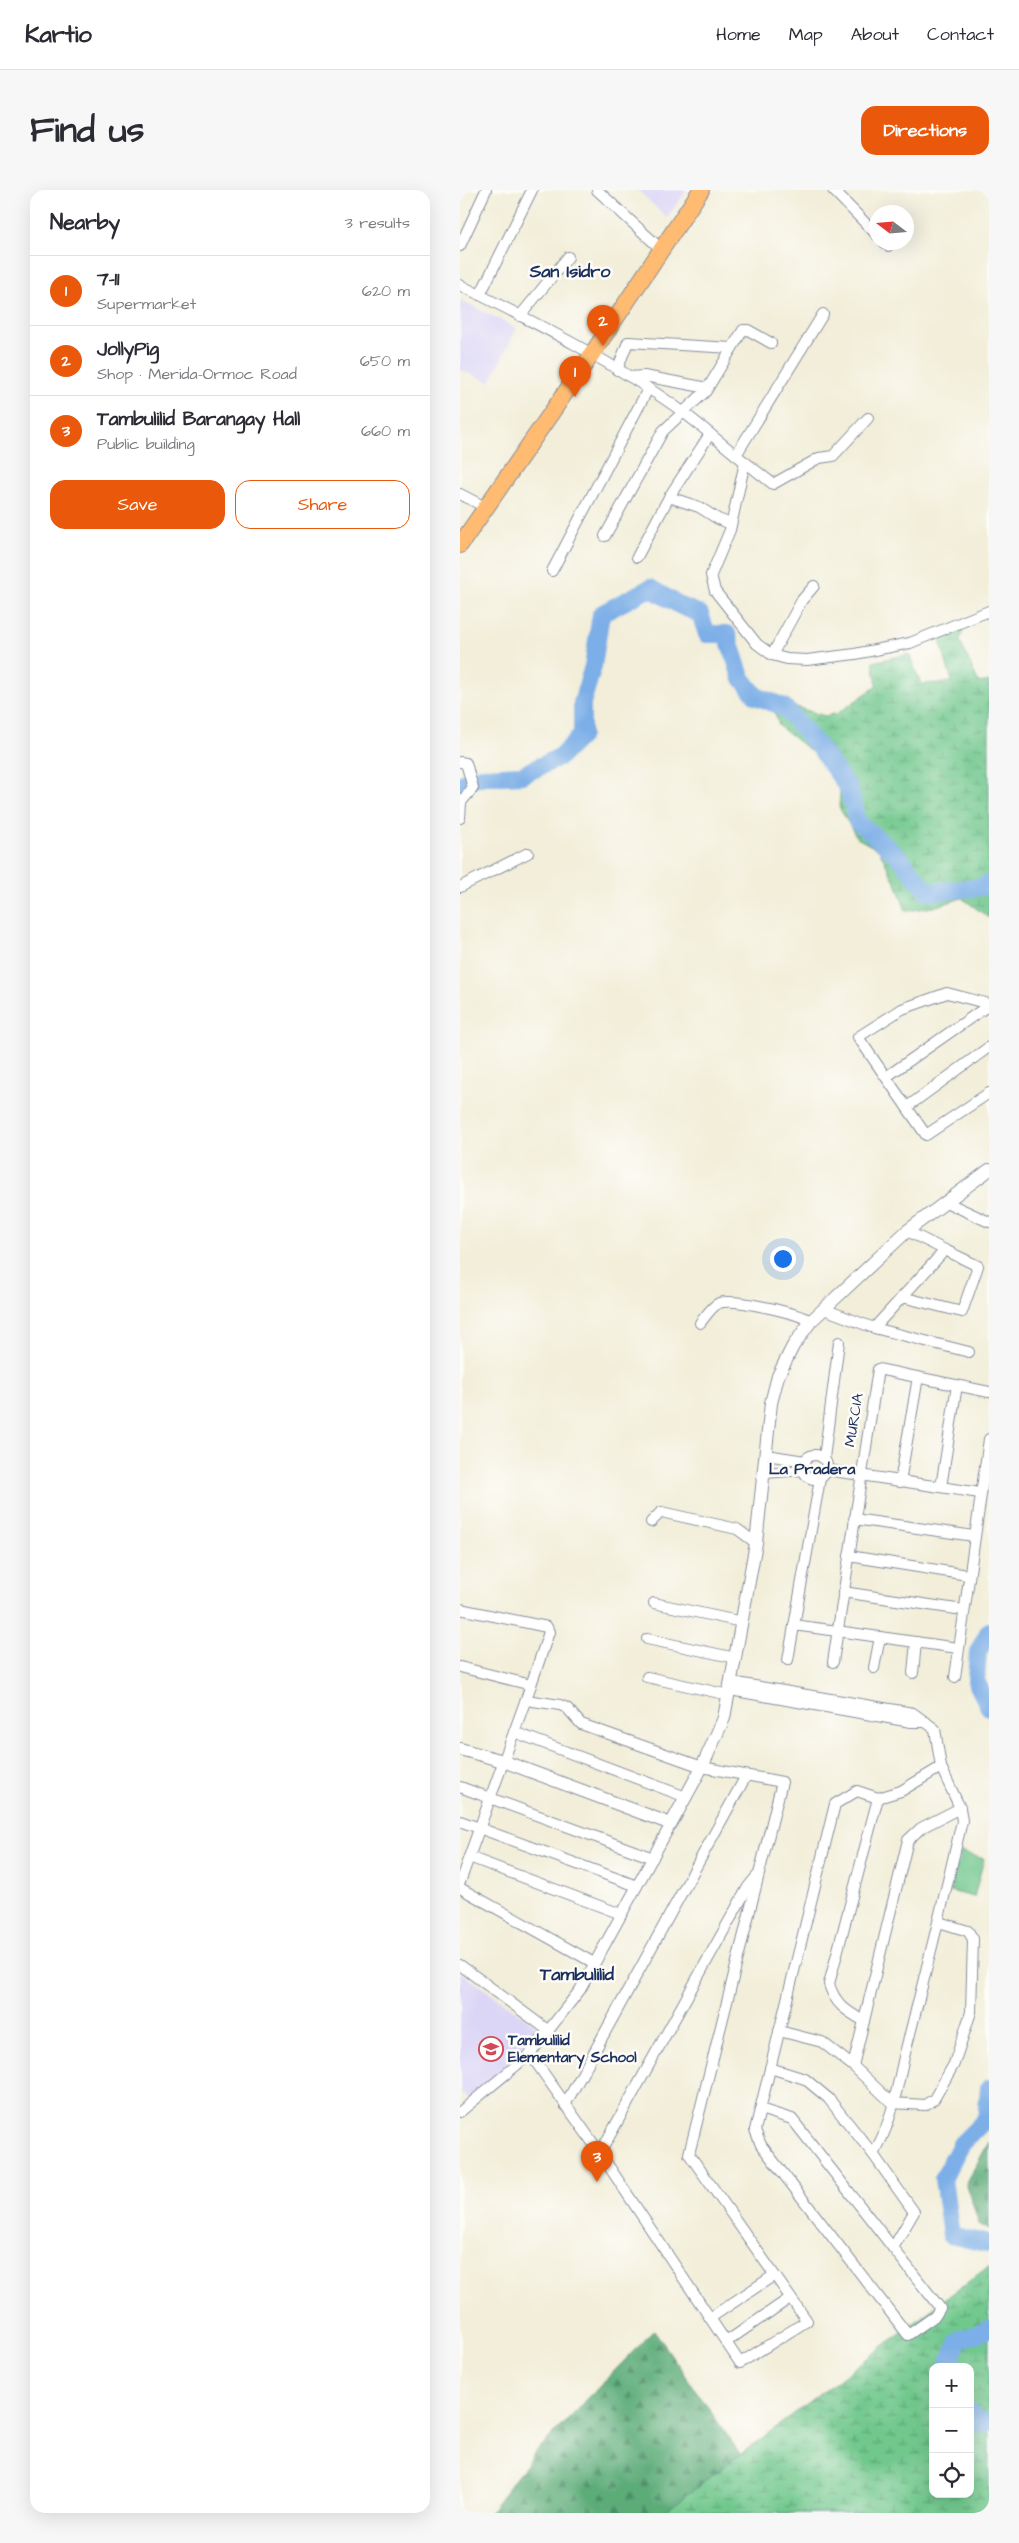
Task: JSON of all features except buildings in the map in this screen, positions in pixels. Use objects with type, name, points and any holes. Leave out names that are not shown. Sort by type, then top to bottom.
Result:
[{"type":"highway","points":[[460,545],[592,354],[700,190]]},
{"type":"street","points":[[460,246],[486,190]]},
{"type":"street","points":[[480,296],[532,190]]},
{"type":"street","points":[[597,190],[661,249]]},
{"type":"street","points":[[833,190],[869,228]]},
{"type":"street","points":[[520,316],[568,257]]},
{"type":"street","points":[[460,285],[592,354],[648,388],[683,412],[773,484],[819,458],[833,456],[868,418]]},
{"type":"street","points":[[736,455],[823,314]]},
{"type":"street","points":[[605,536],[663,431],[708,388],[745,329],[770,343]]},
{"type":"street","points":[[617,370],[628,342],[732,348]]},
{"type":"street","points":[[630,377],[644,376],[708,388]]},
{"type":"street","points":[[552,571],[648,388]]},
{"type":"street","points":[[637,557],[670,497],[710,434]]},
{"type":"street","points":[[745,462],[731,524],[711,575],[715,591],[757,644],[772,655],[787,660],[807,660],[855,654],[910,643],[967,618],[989,611]]},
{"type":"street","points":[[460,494],[485,507]]},
{"type":"street","points":[[670,497],[699,507],[718,519],[731,524]]},
{"type":"street","points":[[772,655],[802,600],[814,586]]},
{"type":"street","points":[[460,818],[461,802],[473,790],[464,765]]},
{"type":"street","points":[[460,887],[528,854]]},
{"type":"street","points":[[989,1004],[947,994],[902,1009],[858,1037],[926,1135],[989,1093]]},
{"type":"street","points":[[886,1078],[989,1004]]},
{"type":"street","points":[[907,1107],[989,1047]]},
{"type":"street","points":[[460,2112],[510,2073],[530,2054],[580,1990],[702,1768],[724,1718],[756,1543],[771,1403],[778,1376],[793,1346],[811,1321],[906,1231],[989,1170]]},
{"type":"street","points":[[946,1202],[989,1222]]},
{"type":"street","points":[[902,1297],[962,1312],[978,1266],[906,1231]]},
{"type":"street","points":[[874,1328],[945,1250]]},
{"type":"street","points":[[700,1323],[716,1305],[729,1302],[788,1312],[811,1321]]},
{"type":"street","points":[[824,1309],[874,1328],[969,1352]]},
{"type":"street","points":[[827,1470],[824,1458],[839,1342]]},
{"type":"street","name":"MURCIA","points":[[833,1662],[860,1476],[878,1369],[918,1377]]},
{"type":"street","points":[[900,1482],[918,1377],[989,1392]]},
{"type":"street","points":[[941,1488],[957,1385]]},
{"type":"street","points":[[955,1677],[968,1575],[989,1439]]},
{"type":"street","points":[[766,1455],[804,1465]]},
{"type":"street","points":[[764,1473],[804,1465],[812,1456],[824,1458]]},
{"type":"street","points":[[804,1465],[807,1477],[820,1479]]},
{"type":"street","points":[[827,1470],[980,1493]]},
{"type":"street","points":[[788,1660],[820,1479],[827,1470]]},
{"type":"street","points":[[652,1522],[661,1512],[737,1529],[756,1543]]},
{"type":"street","points":[[854,1519],[974,1536]]},
{"type":"street","points":[[848,1556],[968,1575]]},
{"type":"street","points":[[843,1592],[963,1610]]},
{"type":"street","points":[[654,1603],[742,1622]]},
{"type":"street","points":[[460,1609],[547,1627],[549,1632],[460,1882]]},
{"type":"street","points":[[794,1625],[958,1648]]},
{"type":"street","points":[[874,1668],[880,1637]]},
{"type":"street","points":[[647,1639],[736,1658]]},
{"type":"street","points":[[913,1672],[916,1642]]},
{"type":"street","points":[[460,1667],[531,1685]]},
{"type":"street","points":[[647,1677],[913,1713],[935,1729],[941,1767],[960,1808],[962,1821],[939,1922],[892,2103],[880,2143],[873,2154]]},
{"type":"street","points":[[526,1700],[568,1708],[581,1724],[702,1768],[782,1782],[689,2154],[773,2276],[807,2321],[740,2363],[600,2154],[530,2054]]},
{"type":"street","points":[[514,1732],[686,1797]]},
{"type":"street","points":[[460,1749],[504,1761],[671,1824]]},
{"type":"street","points":[[760,2109],[792,2119],[940,2308],[935,2316],[908,2335],[761,2145],[755,2130],[760,2109],[834,1804],[857,1791],[878,1798],[901,1791],[941,1767]]},
{"type":"street","points":[[565,2106],[746,1776]]},
{"type":"street","points":[[460,1787],[652,1858]]},
{"type":"street","points":[[864,2021],[842,2008],[833,1997],[829,1984],[878,1798]]},
{"type":"street","points":[[853,2066],[908,1840],[921,1828],[960,1808]]},
{"type":"street","points":[[460,1821],[637,1886]]},
{"type":"street","points":[[469,1857],[621,1914]]},
{"type":"street","points":[[600,2154],[748,1886],[759,1874]]},
{"type":"street","points":[[460,1888],[594,1963]]},
{"type":"street","points":[[779,2031],[822,2042],[853,2066],[892,2103],[925,2105],[934,2099],[954,2064],[971,2012],[973,1939],[968,1931],[939,1922]]},
{"type":"street","points":[[460,1965],[549,2031]]},
{"type":"street","points":[[770,2068],[806,2079],[828,2098],[873,2154],[914,2212],[892,2248]]},
{"type":"street","points":[[710,2318],[773,2276]]},
{"type":"street","points":[[726,2342],[790,2298]]},
{"type":"shaded area","points":[[638,190],[687,190],[667,218]]},
{"type":"shaded area","points":[[460,300],[517,328],[490,382],[460,370]]},
{"type":"shaded area","name":"Tambulilid Elementary School","points":[[460,1972],[541,2029],[470,2101],[460,2092]]},
{"type":"green space","points":[[964,628],[960,641],[979,683],[989,681],[989,918],[962,898],[934,907],[906,911],[897,886],[879,850],[857,838],[839,807],[840,790],[827,764],[779,726],[771,699],[825,716],[838,713],[877,686],[873,662],[909,654],[921,684],[952,682],[940,640]]},
{"type":"green space","points":[[961,1852],[984,1859],[974,1897],[950,1891]]},
{"type":"green space","points":[[989,2142],[989,2230],[979,2224],[966,2183]]},
{"type":"green space","points":[[989,2266],[989,2513],[663,2513]]},
{"type":"green space","points":[[654,2330],[748,2465],[929,2493],[929,2498],[974,2498],[989,2513],[489,2513],[533,2455]]},
{"type":"waterway","points":[[460,784],[481,777],[522,775],[560,757],[582,735],[582,703],[593,666],[601,614],[650,588],[681,606],[700,614],[707,634],[727,634],[741,677],[756,696],[784,707],[819,747],[849,789],[857,821],[898,856],[928,892],[982,887],[989,883]]},
{"type":"waterway","points":[[989,1631],[978,1652],[976,1681],[989,1707]]},
{"type":"waterway","points":[[989,2088],[986,2119],[961,2144],[943,2179],[951,2235],[989,2244]]},
{"type":"waterway","points":[[949,2363],[959,2340],[989,2329]]},
{"type":"waterway","points":[[974,2416],[981,2424],[989,2422]]},
{"type":"place","name":"JollyPig","points":[[603,346]]},
{"type":"place","name":"7-11","points":[[575,397]]},
{"type":"place","name":"Tambulilid Elementary School","points":[[491,2049]]},
{"type":"place","name":"Tambulilid Barangay Hall","points":[[597,2182]]},
{"type":"district","name":"San Isidro","points":[[570,271]]},
{"type":"district","name":"La Pradera","points":[[812,1469]]},
{"type":"district","name":"Tambulilid","points":[[577,1974]]}]
